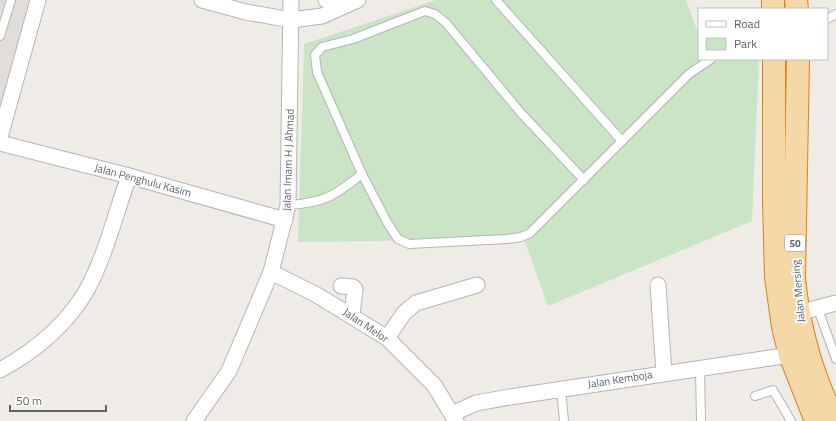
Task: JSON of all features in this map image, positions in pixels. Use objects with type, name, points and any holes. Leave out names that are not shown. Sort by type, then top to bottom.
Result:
[{"type":"highway","name":"Jalan Mersing","points":[[774,60],[774,202],[776,277],[783,327],[790,355],[816,421]]},
{"type":"highway","name":"Jalan Mersing","points":[[798,60],[794,278],[808,311],[804,341],[821,394],[835,421]]},
{"type":"street","points":[[0,137],[38,0]]},
{"type":"street","points":[[202,0],[246,12],[291,20],[322,16],[358,0]]},
{"type":"street","name":"Jalan Imam H J Ahmad","points":[[194,421],[229,370],[271,272],[285,220],[288,204],[291,0]]},
{"type":"street","points":[[326,0],[340,0]]},
{"type":"street","name":"Jalan Penghulu Kasim","points":[[0,143],[129,176],[285,220]]},
{"type":"street","points":[[0,370],[18,361],[44,340],[69,316],[85,293],[96,272],[129,176]]},
{"type":"street","name":"Jalan Melor","points":[[271,272],[352,315],[387,338],[434,385],[454,418]]},
{"type":"street","points":[[658,284],[664,373]]},
{"type":"street","points":[[387,338],[404,313],[416,303],[477,285]]},
{"type":"street","points":[[342,286],[353,287],[355,289],[352,315]]},
{"type":"street","points":[[808,311],[836,303]]},
{"type":"street","name":"Jalan Kemboja","points":[[454,418],[476,403],[561,388],[790,355]]},
{"type":"lane","points":[[0,36],[11,0]]},
{"type":"lane","points":[[496,0],[622,141]]},
{"type":"lane","points":[[584,180],[521,113],[446,23],[435,14],[425,11],[353,38],[322,46],[315,55],[317,72],[362,174],[387,222],[398,238],[409,244],[522,237],[530,233],[584,180],[689,74],[709,60]]},
{"type":"lane","points":[[288,204],[311,204],[327,199],[341,191],[362,174]]},
{"type":"lane","points":[[808,311],[836,359]]},
{"type":"lane","points":[[700,368],[701,421]]},
{"type":"lane","points":[[561,388],[564,421]]},
{"type":"lane","points":[[755,396],[773,390],[791,421]]},
{"type":"shaded area","points":[[0,0],[37,0],[0,127]]},
{"type":"green space","points":[[436,0],[686,0],[698,33],[698,60],[759,60],[752,221],[548,306],[524,239],[298,242],[304,44]]}]
